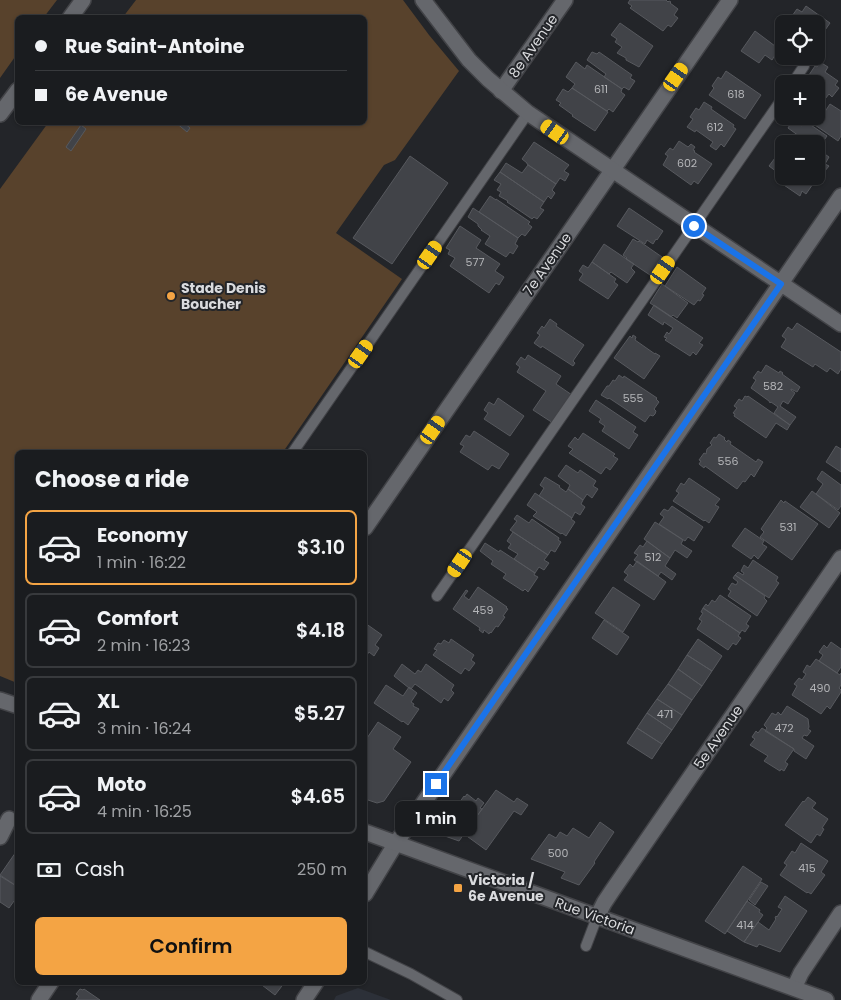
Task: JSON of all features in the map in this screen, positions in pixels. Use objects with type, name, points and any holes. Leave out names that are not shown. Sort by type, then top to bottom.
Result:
[{"type":"street","points":[[72,15],[83,0]]},
{"type":"street","points":[[423,0],[469,60],[528,114],[841,324]]},
{"type":"street","name":"8e Avenue","points":[[501,91],[565,0]]},
{"type":"street","name":"7e Avenue","points":[[367,525],[730,0]]},
{"type":"street","points":[[0,114],[15,94]]},
{"type":"street","points":[[367,891],[396,843],[841,196]]},
{"type":"street","name":"5e Avenue","points":[[597,917],[618,883],[841,558]]},
{"type":"street","points":[[0,700],[15,705]]},
{"type":"street","points":[[0,837],[9,819]]},
{"type":"street","name":"Rue Victoria","points":[[367,833],[597,917],[792,994],[826,1000]]},
{"type":"street","points":[[792,994],[801,973],[841,913]]},
{"type":"street","points":[[39,1000],[49,985]]},
{"type":"street","points":[[304,1000],[314,985]]},
{"type":"lane","points":[[798,75],[804,66]]},
{"type":"lane","points":[[437,596],[775,109]]},
{"type":"lane","points":[[294,450],[528,114]]},
{"type":"lane","points":[[586,946],[597,917]]},
{"type":"lane","points":[[367,953],[411,974],[457,1000]]},
{"type":"shaded area","points":[[0,0],[57,0],[46,15],[15,15],[15,57],[0,78]]},
{"type":"shaded area","name":"Stade Denis Boucher","points":[[136,0],[403,0],[459,71],[395,160],[384,165],[336,233],[402,279],[284,450],[15,450],[15,682],[0,676],[0,189],[47,125],[367,125],[367,15],[125,15]]},
{"type":"shaded area","points":[[358,988],[391,1000],[334,1000],[336,996]]},
{"type":"building","points":[[630,0],[669,1],[678,9],[674,15],[678,18],[671,27],[668,25],[663,31],[630,8],[632,6],[628,3]]},
{"type":"building","points":[[806,6],[819,15],[793,15],[797,9],[802,12]]},
{"type":"building","points":[[825,19],[830,23],[825,30]]},
{"type":"building","points":[[620,23],[653,46],[639,67],[617,53],[622,47],[615,42],[617,39],[611,35]]},
{"type":"building","points":[[755,31],[775,46],[775,55],[772,60],[765,55],[759,63],[741,51]]},
{"type":"building","points":[[592,52],[597,54],[599,52],[632,75],[630,78],[635,81],[629,90],[624,87],[622,89],[604,77],[606,74],[587,60]]},
{"type":"building","points":[[576,62],[585,69],[587,65],[622,89],[621,92],[625,95],[613,112],[609,109],[607,111],[572,88],[575,84],[566,77]]},
{"type":"building","points":[[818,65],[825,65],[828,67],[825,72],[838,81],[835,85],[839,88],[832,97],[829,94],[825,99],[825,75],[809,75],[815,66],[817,67]]},
{"type":"building","points":[[726,71],[761,95],[745,119],[709,95],[718,77],[721,79]]},
{"type":"building","points":[[572,88],[608,112],[595,131],[572,116],[556,100],[563,89],[568,92]]},
{"type":"building","points":[[704,102],[734,125],[733,127],[736,129],[724,147],[721,144],[716,150],[710,146],[713,142],[696,130],[695,132],[687,127],[693,119],[690,117],[696,108],[699,110]]},
{"type":"building","points":[[830,104],[841,111],[841,136],[838,141],[815,125],[825,125],[825,112]]},
{"type":"building","points":[[81,125],[86,129],[71,151],[66,147]]},
{"type":"building","points":[[179,125],[186,125],[190,128],[187,132]]},
{"type":"building","points":[[790,125],[811,125],[827,136],[825,139],[825,135],[798,135],[788,128]]},
{"type":"building","points":[[679,141],[688,147],[691,144],[695,147],[694,152],[712,164],[698,184],[694,181],[691,185],[663,165],[668,156],[665,154],[670,148],[673,150]]},
{"type":"building","points":[[534,142],[569,165],[564,171],[569,174],[565,181],[560,178],[556,184],[522,159]]},
{"type":"building","points":[[825,154],[829,157],[825,164]]},
{"type":"building","points":[[410,156],[448,183],[392,264],[353,238]]},
{"type":"building","points":[[775,158],[775,170],[769,166]]},
{"type":"building","points":[[506,163],[522,173],[528,165],[556,184],[552,190],[555,193],[551,199],[548,196],[544,202],[500,172]]},
{"type":"building","points":[[500,172],[544,202],[540,208],[544,210],[537,219],[534,217],[532,219],[499,196],[501,192],[497,190],[501,184],[494,180]]},
{"type":"building","points":[[784,185],[812,185],[806,194],[802,191],[800,196]]},
{"type":"building","points":[[490,196],[530,222],[528,224],[532,227],[525,236],[522,234],[518,238],[479,212]]},
{"type":"building","points":[[473,208],[518,238],[515,244],[518,246],[513,254],[510,252],[506,257],[485,244],[490,236],[468,217]]},
{"type":"building","points":[[629,208],[663,231],[653,244],[647,240],[645,244],[617,226]]},
{"type":"building","points":[[460,226],[481,240],[476,248],[500,264],[495,271],[504,277],[499,285],[496,283],[489,293],[450,266],[455,258],[448,254],[450,250],[446,248]]},
{"type":"building","points":[[633,239],[662,257],[656,265],[662,269],[656,279],[623,255]]},
{"type":"building","points":[[604,244],[634,264],[631,268],[635,272],[627,283],[611,272],[609,274],[592,262]]},
{"type":"building","points":[[592,262],[616,279],[614,282],[618,285],[608,299],[579,280],[583,274],[579,271],[583,265],[588,268]]},
{"type":"building","points":[[677,267],[706,288],[700,301],[698,300],[694,305],[665,286]]},
{"type":"building","points":[[662,284],[688,303],[677,318],[673,315],[671,317],[650,303]]},
{"type":"building","points":[[654,305],[703,338],[699,343],[703,345],[696,355],[693,352],[690,356],[665,340],[667,338],[664,337],[667,332],[669,334],[673,328],[664,322],[663,325],[648,315]]},
{"type":"building","points":[[550,319],[557,324],[556,326],[584,345],[573,361],[575,363],[573,366],[534,343],[540,335],[537,333],[542,326],[544,328]]},
{"type":"building","points":[[797,323],[841,352],[841,369],[838,374],[830,368],[827,372],[815,364],[813,367],[781,347],[786,339],[782,336],[788,327],[792,330]]},
{"type":"building","points":[[633,335],[636,337],[635,340],[660,356],[644,379],[614,358],[630,336],[632,338]]},
{"type":"building","points":[[528,355],[561,376],[556,384],[572,395],[553,423],[533,410],[546,391],[517,372],[520,367],[516,364],[521,357],[525,360]]},
{"type":"building","points":[[766,365],[779,373],[780,371],[800,387],[797,392],[791,389],[795,393],[788,404],[783,401],[780,406],[796,417],[790,425],[774,413],[778,407],[751,388],[756,380],[753,378],[758,371],[761,373]]},
{"type":"building","points":[[619,375],[623,378],[624,376],[657,398],[659,402],[654,409],[656,411],[655,414],[653,416],[650,415],[645,422],[609,398],[601,395],[607,386],[613,380],[615,381]]},
{"type":"building","points":[[745,396],[748,396],[790,425],[787,430],[776,423],[766,438],[734,416],[735,414],[733,413],[737,408],[734,406],[739,399],[742,401]]},
{"type":"building","points":[[498,398],[524,416],[510,436],[484,419],[488,413],[484,410],[489,402],[494,405]]},
{"type":"building","points":[[596,400],[636,427],[633,432],[638,435],[629,449],[602,431],[605,426],[599,422],[601,419],[589,411]]},
{"type":"building","points":[[474,431],[509,454],[499,469],[492,465],[488,470],[460,452],[464,446],[460,444],[466,435],[470,437]]},
{"type":"building","points":[[583,433],[615,454],[613,456],[618,459],[610,470],[606,467],[601,474],[569,453],[573,449],[568,446],[575,437],[578,440]]},
{"type":"building","points":[[719,434],[727,442],[728,440],[731,442],[730,444],[756,462],[758,459],[763,462],[754,477],[751,474],[737,489],[705,466],[704,468],[699,464],[701,461],[699,460],[712,445],[710,443],[714,437],[716,438]]},
{"type":"building","points":[[836,446],[841,449],[841,472],[826,462]]},
{"type":"building","points":[[566,465],[578,473],[580,470],[596,481],[593,486],[598,489],[592,498],[587,494],[583,500],[568,489],[570,485],[558,476]]},
{"type":"building","points":[[822,471],[841,485],[841,506],[838,510],[816,494],[823,484],[817,479]]},
{"type":"building","points":[[545,477],[566,492],[568,489],[583,500],[581,504],[585,507],[580,515],[575,512],[572,518],[539,496],[544,488],[540,485]]},
{"type":"building","points":[[689,478],[720,499],[715,505],[719,507],[709,523],[673,501],[679,493],[676,491],[681,483],[684,485]]},
{"type":"building","points":[[812,491],[840,513],[829,528],[800,507]]},
{"type":"building","points":[[535,493],[575,522],[566,536],[533,516],[537,512],[527,505]]},
{"type":"building","points":[[781,500],[818,524],[792,560],[760,537],[764,532],[761,529]]},
{"type":"building","points":[[672,506],[703,527],[694,541],[688,537],[685,541],[659,524],[664,517],[660,514],[664,509],[668,511]]},
{"type":"building","points":[[517,515],[529,523],[532,519],[559,538],[558,540],[561,542],[555,552],[551,550],[548,555],[510,530],[517,521],[514,519]]},
{"type":"building","points":[[655,522],[683,540],[681,544],[692,551],[687,558],[675,550],[670,558],[644,539]]},
{"type":"building","points":[[745,528],[764,541],[762,544],[767,547],[758,559],[754,555],[751,559],[732,546]]},
{"type":"building","points":[[513,532],[548,555],[544,560],[549,563],[544,570],[539,567],[535,573],[514,559],[518,554],[508,548],[511,544],[507,541]]},
{"type":"building","points":[[647,541],[670,558],[665,566],[676,574],[672,580],[661,572],[658,576],[634,560],[638,555],[634,553],[640,545],[643,547]]},
{"type":"building","points":[[485,543],[499,552],[500,550],[535,573],[534,575],[538,577],[528,592],[525,589],[523,591],[503,578],[506,574],[491,564],[493,561],[480,551]]},
{"type":"building","points":[[753,560],[778,577],[776,581],[779,583],[769,598],[735,575],[738,572],[743,575],[744,573],[741,571],[744,565],[748,568]]},
{"type":"building","points":[[637,561],[666,582],[654,600],[624,580],[628,575],[624,572],[630,564],[633,567]]},
{"type":"building","points":[[735,575],[765,596],[764,598],[767,601],[757,616],[728,596],[731,591],[728,589],[732,583],[736,585],[738,582],[733,578]]},
{"type":"building","points":[[478,587],[508,609],[498,627],[496,626],[489,634],[484,630],[483,633],[479,630],[480,628],[453,609],[466,590],[468,591],[464,596],[469,600]]},
{"type":"building","points":[[613,587],[640,605],[623,632],[595,613]]},
{"type":"building","points":[[720,595],[751,616],[746,624],[749,626],[745,632],[742,630],[740,633],[703,608],[706,604],[708,606],[712,600],[715,602]]},
{"type":"building","points":[[703,608],[740,633],[738,636],[741,638],[736,645],[733,643],[728,650],[697,629],[702,621],[699,619],[703,613],[701,612]]},
{"type":"building","points":[[604,620],[629,637],[617,655],[592,638]]},
{"type":"building","points":[[367,624],[382,635],[375,645],[379,648],[374,656],[369,652],[367,655]]},
{"type":"building","points":[[451,639],[474,655],[471,660],[475,663],[469,671],[465,668],[461,674],[433,655],[437,650],[434,649],[438,643],[441,644],[444,640],[449,643]]},
{"type":"building","points":[[698,639],[722,656],[712,671],[687,655]]},
{"type":"building","points":[[831,642],[841,649],[841,667],[837,673],[819,661],[823,655],[819,652],[824,645],[827,648]]},
{"type":"building","points":[[687,655],[712,671],[702,686],[678,669]]},
{"type":"building","points":[[816,659],[840,675],[841,673],[841,685],[839,688],[841,692],[830,709],[827,706],[821,714],[792,695],[797,686],[794,684],[799,678],[802,680],[806,674],[803,672],[807,665],[810,667]]},
{"type":"building","points":[[402,664],[415,674],[418,670],[421,672],[426,664],[454,685],[451,690],[454,693],[448,701],[444,698],[441,703],[415,684],[411,689],[409,688],[394,676]]},
{"type":"building","points":[[678,669],[702,686],[692,700],[668,684]]},
{"type":"building","points":[[668,684],[692,700],[682,715],[657,699]]},
{"type":"building","points":[[386,685],[403,696],[409,687],[417,693],[411,702],[414,704],[413,706],[419,709],[408,725],[374,703]]},
{"type":"building","points":[[657,699],[682,715],[672,730],[647,713]]},
{"type":"building","points":[[787,706],[808,719],[808,729],[811,731],[802,738],[814,746],[806,759],[765,731],[767,728],[764,725],[772,713],[776,715],[778,712],[781,715]]},
{"type":"building","points":[[647,713],[672,730],[662,744],[637,728]]},
{"type":"building","points":[[378,722],[401,737],[393,749],[411,762],[384,801],[377,803],[367,800],[367,738]]},
{"type":"building","points":[[637,728],[662,744],[652,759],[627,743]]},
{"type":"building","points":[[762,728],[794,749],[785,762],[788,764],[784,771],[781,769],[780,771],[764,761],[768,756],[750,745],[755,739],[752,737],[756,731],[758,733]]},
{"type":"building","points":[[496,790],[514,802],[517,798],[528,805],[521,815],[514,811],[486,850],[464,834]]},
{"type":"building","points":[[467,794],[476,801],[478,798],[484,803],[480,808],[482,809],[459,841],[442,835],[440,830]]},
{"type":"building","points":[[808,797],[816,803],[812,808],[828,819],[822,828],[824,829],[820,836],[817,834],[811,843],[785,825]]},
{"type":"building","points":[[600,822],[614,832],[579,885],[561,878],[565,872],[531,859],[549,834],[556,838],[560,832],[567,836],[573,828],[589,838]]},
{"type":"building","points":[[801,843],[828,861],[821,872],[825,875],[811,894],[780,875],[787,865],[784,863],[792,851],[795,853]]},
{"type":"building","points":[[15,853],[15,885],[0,875]]},
{"type":"building","points":[[743,866],[762,879],[725,934],[705,921]]},
{"type":"building","points":[[0,876],[15,885],[15,902],[9,908],[0,902]]},
{"type":"building","points":[[761,882],[768,886],[755,905],[749,900]]},
{"type":"building","points":[[785,896],[807,911],[780,952],[759,944],[757,947],[744,942],[758,922],[769,930],[782,909],[778,907]]},
{"type":"building","points":[[747,901],[760,910],[759,912],[763,915],[744,942],[727,931]]},
{"type":"building","points":[[262,985],[283,985],[275,995]]},
{"type":"building","points":[[80,989],[84,989],[100,1000],[76,1000],[79,996],[76,994]]},
{"type":"place","name":"Stade Denis Boucher","points":[[171,296]]},
{"type":"place","name":"Victoria / 6e Avenue","points":[[458,888]]},
{"type":"route","points":[[436,784],[781,284],[694,226]]}]
